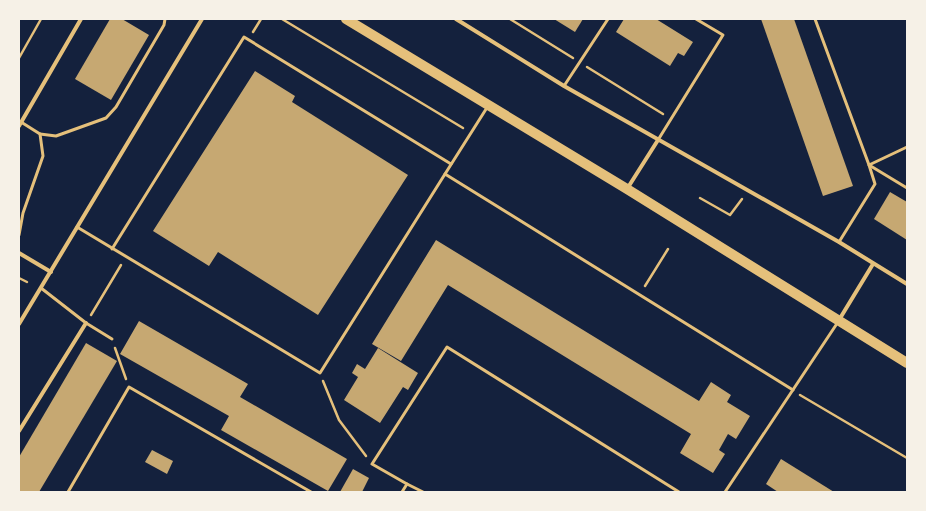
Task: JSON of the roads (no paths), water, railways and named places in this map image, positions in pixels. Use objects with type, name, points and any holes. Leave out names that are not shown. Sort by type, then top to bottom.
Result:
[{"type":"main road","points":[[346,19],[627,189],[907,363]]},
{"type":"street","points":[[20,124],[81,19]]},
{"type":"street","points":[[19,324],[202,19]]},
{"type":"street","points":[[456,19],[564,86],[839,242],[907,284]]},
{"type":"street","points":[[627,189],[658,140]]},
{"type":"street","points":[[19,254],[51,272]]},
{"type":"street","points":[[839,320],[873,264]]},
{"type":"street","points":[[19,431],[86,323]]},
{"type":"lane","points":[[20,124],[40,134],[56,136],[106,118],[116,107],[164,25],[165,19]]},
{"type":"lane","points":[[564,86],[608,19]]},
{"type":"lane","points":[[658,140],[670,118],[723,35],[696,19]]},
{"type":"lane","points":[[815,19],[875,184],[839,242]]},
{"type":"lane","points":[[112,249],[244,37],[451,164]]},
{"type":"lane","points":[[77,228],[320,373],[488,106]]},
{"type":"lane","points":[[19,236],[22,212],[43,156],[40,134]]},
{"type":"lane","points":[[869,166],[907,147]]},
{"type":"lane","points":[[869,166],[907,188]]},
{"type":"lane","points":[[445,174],[793,390]]},
{"type":"lane","points":[[41,288],[86,323],[112,339]]},
{"type":"lane","points":[[725,492],[839,320]]},
{"type":"lane","points":[[423,492],[372,464],[448,347],[679,492]]},
{"type":"lane","points":[[68,492],[129,387],[311,492]]},
{"type":"lane","points":[[402,492],[407,484]]}]
